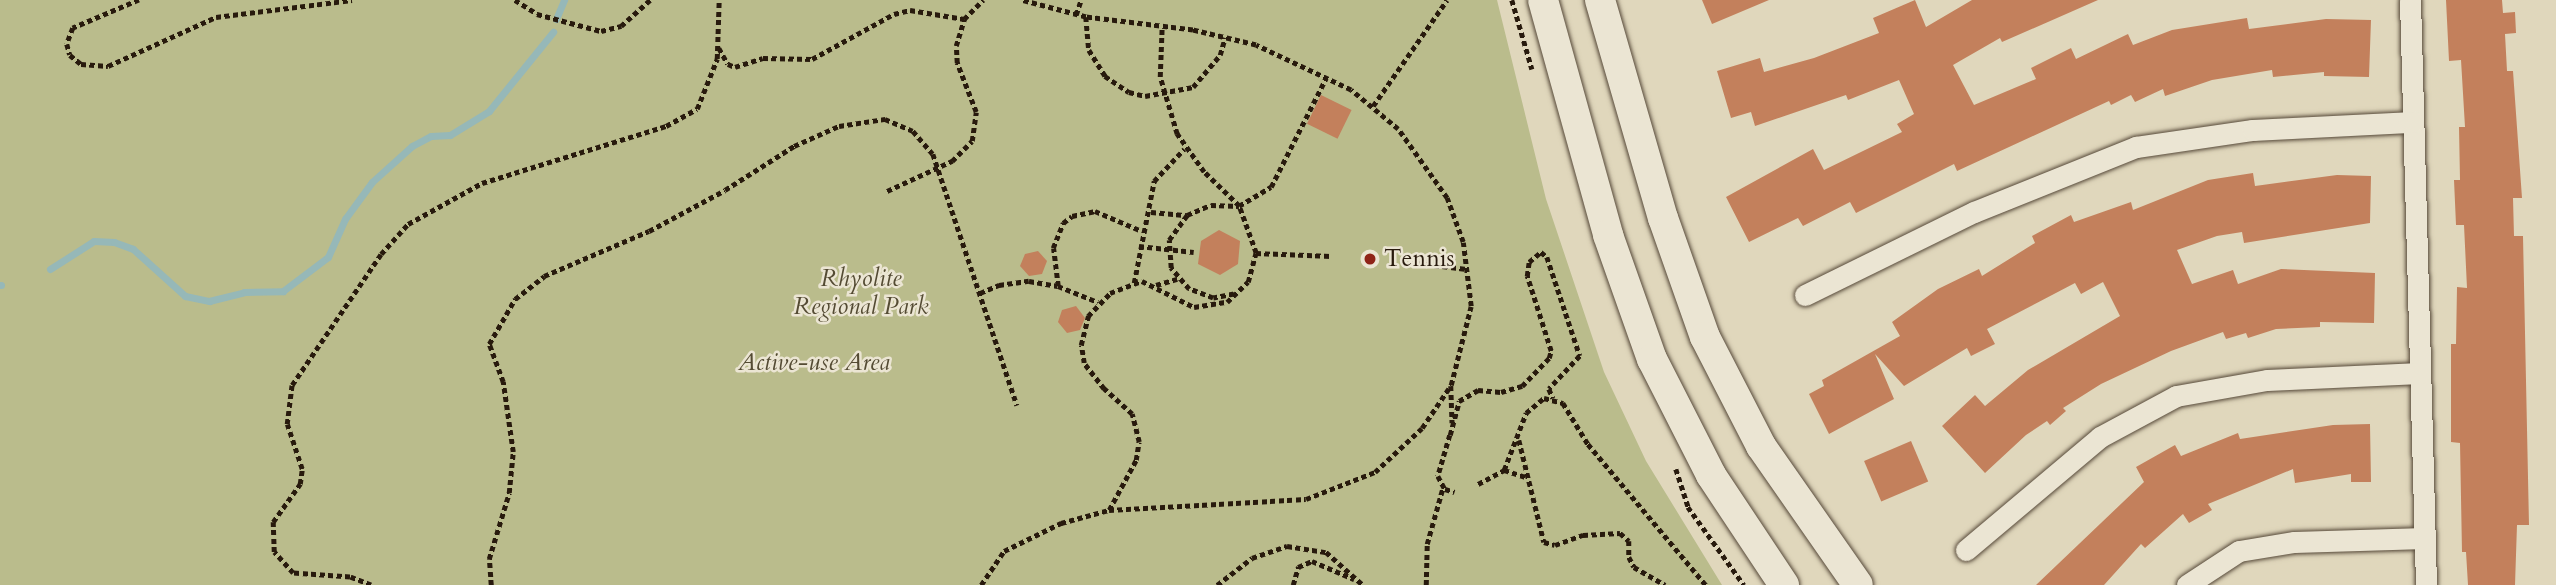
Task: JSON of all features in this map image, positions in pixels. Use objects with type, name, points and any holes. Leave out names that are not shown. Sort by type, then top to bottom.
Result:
[{"type":"main road","points":[[1543,0],[1608,235],[1652,359],[1711,475],[1784,585]]},
{"type":"main road","points":[[1600,0],[1663,218],[1705,337],[1761,446],[1857,585]]},
{"type":"street","points":[[2410,0],[2426,585]]},
{"type":"street","points":[[1805,295],[1974,212],[2136,147],[2253,130],[2413,122]]},
{"type":"street","points":[[1966,550],[2100,438],[2176,396],[2267,380],[2420,373]]},
{"type":"street","points":[[2187,585],[2239,551],[2294,542],[2425,538]]},
{"type":"path","points":[[139,0],[72,28],[67,44],[70,55],[81,64],[108,66],[216,17],[352,0]]},
{"type":"path","points":[[515,0],[537,14],[601,31],[621,26],[650,0]]},
{"type":"path","points":[[371,585],[351,577],[293,573],[274,552],[273,522],[301,477],[286,407],[303,367],[381,254],[408,224],[482,183],[684,118],[705,98],[719,47],[719,0]]},
{"type":"path","points":[[887,191],[964,152],[976,126],[976,112],[957,63],[964,19],[983,0]]},
{"type":"path","points":[[1021,0],[1086,18],[1162,26],[1256,46],[1326,78],[1373,106],[1416,149],[1438,181],[1456,219],[1467,269],[1468,330],[1451,385],[1450,435]]},
{"type":"path","points":[[1076,15],[1081,0]]},
{"type":"path","points":[[1373,106],[1447,0]]},
{"type":"path","points":[[719,47],[728,64],[741,67],[762,58],[821,55],[868,27],[910,10],[964,19]]},
{"type":"path","points":[[1086,18],[1089,50],[1105,76],[1129,92],[1164,96],[1182,92],[1203,78],[1220,55],[1225,38]]},
{"type":"path","points":[[1155,285],[1194,307],[1211,307],[1240,292],[1256,253],[1239,206],[1184,149],[1164,96],[1162,26]]},
{"type":"path","points":[[1151,212],[1187,215],[1211,205],[1239,206],[1265,193],[1278,178],[1297,128],[1326,78]]},
{"type":"path","points":[[491,585],[489,559],[509,493],[513,452],[503,382],[489,344],[500,320],[528,286],[682,214],[794,146],[839,126],[885,119],[899,124],[925,142],[939,167],[1017,405]]},
{"type":"path","points":[[1134,283],[1142,230],[1151,212],[1154,181],[1184,149]]},
{"type":"path","points":[[1058,286],[1053,248],[1063,223],[1072,216],[1095,211],[1142,230]]},
{"type":"path","points":[[1187,215],[1174,231],[1169,249],[1168,260],[1177,279],[1189,289],[1213,298],[1240,292]]},
{"type":"path","points":[[1139,246],[1194,252]]},
{"type":"path","points":[[1426,585],[1427,544],[1443,487],[1438,476],[1459,401],[1478,390],[1501,392],[1522,386],[1549,358],[1551,351],[1527,276],[1529,262],[1541,252],[1547,257],[1580,356],[1549,389],[1553,398]]},
{"type":"path","points":[[1256,253],[1331,256]]},
{"type":"path","points":[[1409,262],[1467,269]]},
{"type":"path","points":[[1109,510],[1136,460],[1139,442],[1132,414],[1104,389],[1084,363],[1083,330],[1098,302],[1134,283],[1155,285],[1177,279]]},
{"type":"path","points":[[980,293],[1014,281],[1058,286],[1098,302]]},
{"type":"path","points":[[981,585],[993,562],[1018,542],[1109,510],[1278,504],[1333,492],[1393,458],[1422,428],[1451,385]]},
{"type":"path","points":[[1478,484],[1504,470],[1519,440],[1526,413],[1544,398],[1553,398],[1563,403],[1588,444],[1706,585]]},
{"type":"path","points":[[1519,440],[1544,542],[1555,545],[1583,535],[1620,533],[1629,541],[1629,557],[1634,567],[1665,585]]},
{"type":"path","points":[[1504,470],[1527,478]]},
{"type":"path","points":[[1443,487],[1455,492]]},
{"type":"path","points":[[1217,585],[1252,558],[1287,546],[1326,552],[1363,585]]},
{"type":"path","points":[[1293,585],[1298,567],[1312,561],[1355,579]]},
{"type":"green space","name":"Rhyolite Regional Park","points":[[0,0],[1497,0],[1546,199],[1604,372],[1646,461],[1722,585],[0,585]]},
{"type":"building","points":[[1702,0],[1769,0],[1712,24]]},
{"type":"building","points":[[1915,0],[1926,27],[1972,0],[2098,0],[2002,42],[2000,38],[1953,65],[1974,105],[2036,79],[2031,68],[2071,48],[2076,59],[2128,34],[2133,45],[2172,30],[2247,18],[2249,29],[2326,19],[2371,20],[2369,77],[2324,76],[2324,72],[2273,77],[2272,70],[2212,80],[2165,96],[2163,89],[2135,102],[2131,95],[2111,105],[2109,101],[1957,171],[1954,164],[1856,213],[1850,202],[1803,226],[1798,218],[1749,242],[1726,197],[1813,149],[1824,170],[1902,132],[1897,124],[1914,114],[1899,80],[1848,100],[1846,95],[1755,126],[1751,112],[1731,118],[1717,71],[1760,58],[1764,72],[1814,58],[1879,33],[1873,18]]},
{"type":"building","points":[[2446,0],[2502,0],[2503,13],[2515,12],[2516,33],[2505,34],[2507,71],[2513,71],[2522,198],[2513,198],[2514,236],[2523,236],[2529,525],[2517,525],[2515,585],[2468,585],[2466,552],[2462,552],[2460,443],[2451,442],[2451,344],[2456,344],[2457,287],[2467,288],[2464,225],[2456,225],[2454,180],[2460,180],[2459,127],[2465,127],[2461,60],[2449,61]]},
{"type":"building","points":[[1321,95],[1352,110],[1338,139],[1307,124]]},
{"type":"building","points":[[2253,173],[2255,186],[2337,175],[2371,176],[2370,223],[2244,243],[2242,232],[2217,236],[2177,250],[2192,284],[2233,270],[2238,284],[2281,269],[2375,273],[2374,323],[2320,322],[2320,327],[2276,329],[2248,338],[2246,333],[2226,339],[2223,332],[2171,351],[2101,384],[2063,408],[2066,411],[2050,425],[2047,421],[2026,435],[1985,473],[1942,426],[1975,395],[1985,406],[2028,370],[2120,316],[2103,282],[2081,294],[2075,283],[1987,329],[1995,344],[1971,356],[1967,348],[1904,386],[1875,354],[1894,399],[1829,434],[1809,394],[1824,386],[1822,380],[1900,336],[1892,322],[1938,289],[1979,269],[1982,276],[2035,243],[2032,236],[2071,215],[2074,222],[2131,202],[2133,210],[2208,180]]},
{"type":"building","points":[[1219,230],[1240,241],[1238,264],[1220,275],[1198,264],[1201,241]]},
{"type":"building","points":[[1038,251],[1047,261],[1042,274],[1029,276],[1020,266],[1025,254]]},
{"type":"building","points":[[1076,306],[1085,318],[1080,330],[1067,333],[1058,322],[1062,310]]},
{"type":"building","points":[[2370,424],[2371,482],[2351,482],[2351,474],[2295,483],[2293,469],[2208,504],[2212,510],[2189,523],[2183,514],[2145,548],[2141,544],[2104,585],[2036,585],[2144,482],[2136,467],[2175,445],[2181,456],[2238,433],[2240,439],[2333,425]]},
{"type":"building","points":[[1911,441],[1928,482],[1881,501],[1864,461]]},
{"type":"waterway","points":[[556,19],[564,0]]},
{"type":"waterway","points":[[50,269],[94,241],[114,242],[133,249],[185,296],[209,301],[244,292],[283,291],[328,257],[345,219],[372,182],[412,146],[431,136],[450,135],[489,111],[553,32]]},
{"type":"place","name":"Tennis","points":[[1370,259]]},
{"type":"park label","name":"Active-use Area","points":[[814,363]]}]
